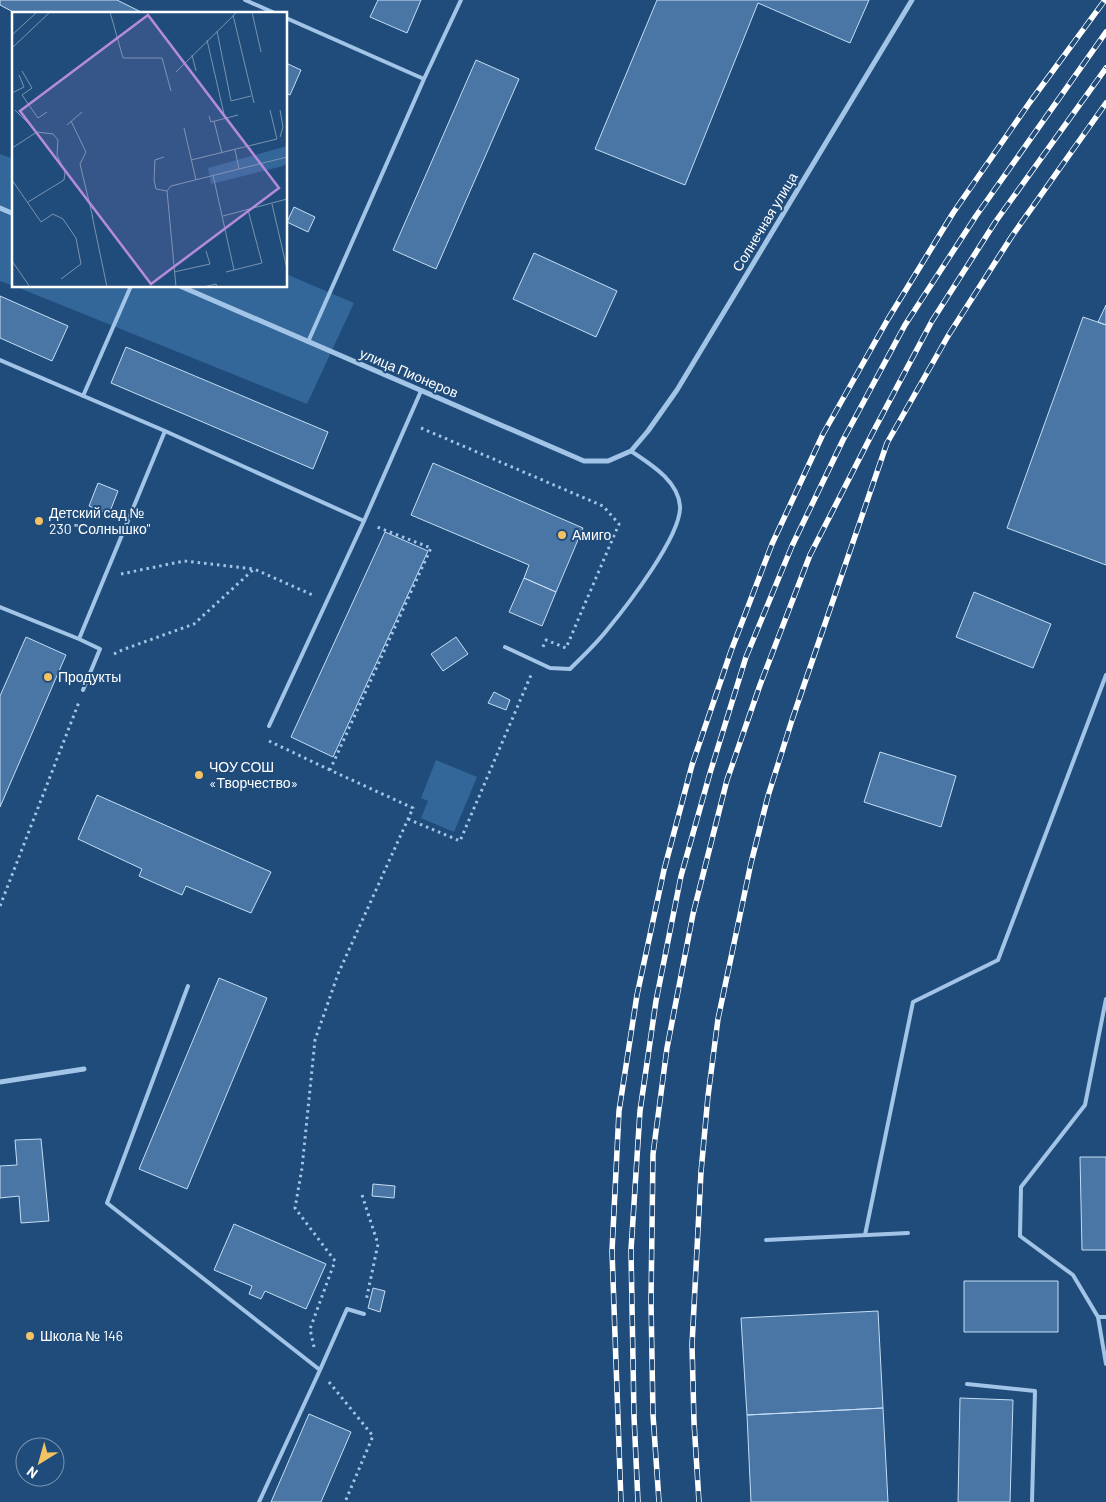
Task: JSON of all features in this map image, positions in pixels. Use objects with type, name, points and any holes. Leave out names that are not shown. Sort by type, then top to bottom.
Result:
[{"type":"street","name":"Солнечная улица","points":[[631,451],[648,431],[677,390],[912,0]]},
{"type":"street","points":[[0,208],[12,213]]},
{"type":"street","name":"улица Пионеров","points":[[185,288],[584,461],[608,461],[631,451]]},
{"type":"street","points":[[0,1082],[84,1069]]},
{"type":"lane","points":[[245,0],[273,12]]},
{"type":"lane","points":[[262,7],[264,0]]},
{"type":"lane","points":[[308,342],[424,79],[461,0]]},
{"type":"lane","points":[[288,19],[424,79]]},
{"type":"lane","points":[[82,396],[130,288]]},
{"type":"lane","points":[[0,360],[165,431],[364,521]]},
{"type":"lane","points":[[269,726],[364,521],[421,391]]},
{"type":"lane","points":[[79,639],[165,431]]},
{"type":"lane","points":[[505,647],[550,668],[570,669],[606,631],[658,561],[678,523],[680,506],[675,490],[660,471],[631,451]]},
{"type":"lane","points":[[0,607],[100,649],[83,690]]},
{"type":"lane","points":[[864,1235],[913,1002],[998,960],[1106,675]]},
{"type":"lane","points":[[188,986],[107,1204],[320,1370]]},
{"type":"lane","points":[[1106,999],[1085,1105],[1021,1187],[1020,1236],[1073,1275],[1098,1317],[1106,1364]]},
{"type":"lane","points":[[766,1240],[908,1233]]},
{"type":"lane","points":[[259,1502],[347,1309],[364,1314]]},
{"type":"lane","points":[[1098,1317],[1106,1317]]},
{"type":"lane","points":[[967,1384],[1035,1391],[1032,1502]]},
{"type":"path","points":[[408,422],[603,506],[619,524],[566,648],[546,640],[460,841],[408,819]]},
{"type":"path","points":[[330,770],[431,548],[364,521]]},
{"type":"path","points":[[104,578],[184,561],[254,569],[326,602]]},
{"type":"path","points":[[94,665],[122,650],[194,624],[254,569]]},
{"type":"path","points":[[0,906],[83,690]]},
{"type":"path","points":[[269,726],[262,739],[414,808],[338,974],[316,1040],[302,1168],[295,1208],[335,1261],[310,1329],[320,1370],[373,1436],[345,1502]]},
{"type":"path","points":[[362,1195],[378,1244],[364,1314]]},
{"type":"shaded area","points":[[0,154],[12,158],[12,285],[0,281]]},
{"type":"shaded area","points":[[288,275],[354,303],[307,404],[19,288],[288,288]]},
{"type":"shaded area","points":[[436,760],[477,777],[454,832],[421,818],[428,801],[421,798]]},
{"type":"building","points":[[0,0],[117,0],[141,12],[13,12],[0,5]]},
{"type":"building","points":[[378,0],[421,0],[407,33],[370,17]]},
{"type":"building","points":[[657,0],[869,0],[850,43],[758,3],[685,185],[595,149]]},
{"type":"building","points":[[476,60],[519,79],[436,269],[393,250]]},
{"type":"building","points":[[288,64],[301,70],[290,95],[288,94]]},
{"type":"building","points":[[294,207],[315,217],[308,232],[288,222]]},
{"type":"building","points":[[534,253],[617,291],[596,337],[513,299]]},
{"type":"building","points":[[0,296],[68,326],[52,361],[0,338]]},
{"type":"building","points":[[1106,305],[1106,325],[1098,322]]},
{"type":"building","points":[[1083,317],[1106,325],[1106,565],[1007,528]]},
{"type":"building","points":[[126,347],[328,432],[313,469],[111,383]]},
{"type":"building","points":[[433,463],[583,528],[556,592],[524,578],[529,565],[411,515]]},
{"type":"building","points":[[98,483],[118,491],[109,514],[89,506]]},
{"type":"building","points":[[385,532],[428,551],[333,757],[291,737]]},
{"type":"building","points":[[524,578],[556,592],[542,626],[509,612]]},
{"type":"building","points":[[974,592],[1051,624],[1033,668],[956,637]]},
{"type":"building","points":[[26,637],[66,655],[0,807],[0,696]]},
{"type":"building","points":[[456,637],[468,654],[443,671],[431,654]]},
{"type":"building","points":[[494,692],[510,700],[506,710],[488,703]]},
{"type":"building","points":[[880,752],[956,776],[941,827],[864,802]]},
{"type":"building","points":[[97,795],[271,872],[251,913],[186,886],[182,895],[139,876],[142,869],[78,839]]},
{"type":"building","points":[[219,978],[267,998],[187,1189],[139,1169]]},
{"type":"building","points":[[41,1139],[49,1221],[21,1223],[19,1196],[0,1198],[0,1166],[17,1165],[15,1140]]},
{"type":"building","points":[[1080,1157],[1106,1157],[1106,1250],[1082,1250]]},
{"type":"building","points":[[373,1184],[395,1186],[394,1198],[372,1196]]},
{"type":"building","points":[[234,1224],[326,1264],[306,1309],[265,1291],[261,1299],[249,1294],[252,1286],[214,1270]]},
{"type":"building","points":[[964,1281],[1058,1281],[1058,1332],[964,1332]]},
{"type":"building","points":[[373,1288],[385,1291],[380,1312],[368,1308]]},
{"type":"building","points":[[878,1311],[883,1408],[747,1415],[741,1318]]},
{"type":"building","points":[[960,1398],[1013,1400],[1010,1502],[958,1502]]},
{"type":"building","points":[[883,1408],[888,1502],[751,1502],[747,1415]]},
{"type":"building","points":[[309,1414],[351,1432],[321,1502],[271,1502]]},
{"type":"railway","points":[[621,1502],[612,1251],[619,1111],[637,995],[664,870],[692,765],[731,651],[772,544],[823,434],[888,319],[953,213],[1030,102],[1105,0]]},
{"type":"railway","points":[[638,1502],[634,1416],[631,1250],[640,1111],[656,1001],[681,876],[710,773],[746,657],[792,546],[843,440],[905,325],[976,216],[1106,32]]},
{"type":"railway","points":[[659,1502],[653,1415],[651,1301],[653,1154],[667,1048],[693,914],[727,780],[760,685],[810,555],[932,321],[996,221],[1106,68]]},
{"type":"railway","points":[[699,1502],[692,1345],[701,1172],[708,1096],[718,1019],[751,863],[768,796],[792,720],[887,443],[948,336],[1012,236],[1106,103]]},
{"type":"place","name":"Детский сад № 230 \"Солнышко\"","points":[[39,521]]},
{"type":"place","name":"Амиго","points":[[562,535]]},
{"type":"place","name":"Продукты","points":[[48,677]]},
{"type":"place","name":"ЧОУ СОШ «Творчество»","points":[[199,775]]},
{"type":"place","name":"Школа № 146","points":[[30,1336]]}]
